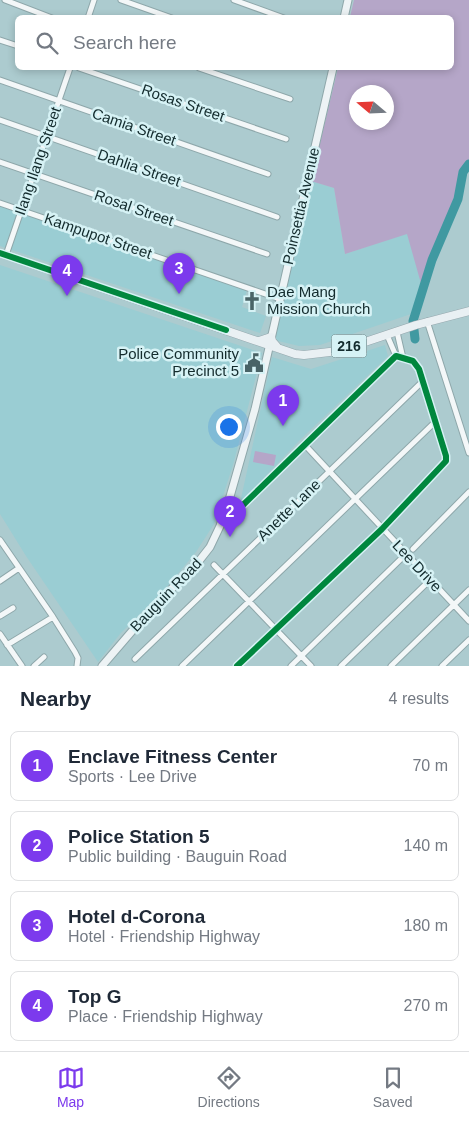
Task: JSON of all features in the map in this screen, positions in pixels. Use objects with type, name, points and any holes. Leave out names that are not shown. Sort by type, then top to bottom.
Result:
[{"type":"main road","points":[[3,254],[257,341],[270,341]]},
{"type":"main road","name":"216","points":[[270,341],[278,348],[295,354],[326,353],[338,351],[416,325],[469,311]]},
{"type":"street","points":[[5,0],[44,15]]},
{"type":"street","points":[[89,15],[94,0]]},
{"type":"street","points":[[121,0],[164,15]]},
{"type":"street","points":[[234,0],[276,15]]},
{"type":"street","points":[[345,15],[348,0]]},
{"type":"street","points":[[0,40],[15,45]]},
{"type":"street","name":"Ilang Ilang Street","points":[[3,254],[34,174],[69,70]]},
{"type":"street","name":"Rosas Street","points":[[85,70],[286,139]]},
{"type":"street","points":[[205,70],[290,99]]},
{"type":"street","name":"Poinsettia Avenue","points":[[270,341],[333,70]]},
{"type":"street","name":"Camia Street","points":[[0,80],[268,174]]},
{"type":"street","name":"Dahlia Street","points":[[0,120],[277,217]]},
{"type":"street","name":"Rosal Street","points":[[0,162],[267,254]]},
{"type":"street","name":"Kampupot Street","points":[[0,203],[280,299]]},
{"type":"street","points":[[427,322],[469,454]]},
{"type":"street","points":[[400,331],[399,341],[403,358]]},
{"type":"street","points":[[387,334],[396,356]]},
{"type":"street","name":"Bauguin Road","points":[[103,666],[145,616],[188,574],[210,547],[229,500],[246,442],[270,341]]},
{"type":"street","points":[[391,344],[399,341]]},
{"type":"street","points":[[237,666],[382,529],[446,461],[419,369],[413,362],[396,356]]},
{"type":"street","points":[[243,505],[396,356]]},
{"type":"street","name":"Anette Lane","points":[[135,659],[422,382]]},
{"type":"street","points":[[182,666],[435,422]]},
{"type":"street","name":"Lee Drive","points":[[304,444],[469,621]]},
{"type":"street","points":[[413,549],[469,492]]},
{"type":"street","points":[[0,540],[2,547],[19,568],[77,654],[77,666]]},
{"type":"street","points":[[291,666],[406,554]]},
{"type":"street","points":[[214,565],[311,666]]},
{"type":"street","points":[[0,581],[19,568]]},
{"type":"street","points":[[341,666],[430,580]]},
{"type":"street","points":[[391,666],[469,590]]},
{"type":"street","points":[[0,616],[13,608]]},
{"type":"street","points":[[7,645],[53,617]]},
{"type":"street","points":[[0,634],[22,666]]},
{"type":"street","points":[[442,666],[469,640]]},
{"type":"street","points":[[34,666],[44,657]]},
{"type":"shaded area","points":[[354,0],[469,0],[469,163],[460,181],[422,287],[407,234],[345,254],[334,188],[311,181],[338,70],[454,70],[454,15],[350,15]]},
{"type":"shaded area","points":[[311,181],[334,188],[345,254],[408,233],[422,287],[414,313],[320,345],[299,346],[274,340]]},
{"type":"shaded area","points":[[0,204],[247,290],[242,307],[266,316],[260,333],[0,246]]},
{"type":"shaded area","points":[[0,265],[262,353],[233,465],[214,524],[196,552],[167,587],[120,634],[98,662],[26,556],[0,514]]},
{"type":"shaded area","points":[[385,345],[388,356],[301,439],[240,503],[272,357],[311,369]]},
{"type":"shaded area","points":[[255,451],[276,455],[274,466],[253,462]]},
{"type":"waterway","points":[[415,339],[413,321],[432,260],[458,199],[463,172],[469,164]]},
{"type":"cycle path","points":[[0,253],[226,330]]},
{"type":"cycle path","points":[[237,666],[382,529],[446,461],[419,369],[413,361],[396,356],[243,505]]},
{"type":"place","name":"Hotel d-Corona","points":[[179,294]]},
{"type":"place","name":"Top G","points":[[67,296]]},
{"type":"place","name":"Dae Mang Mission Church","points":[[252,301]]},
{"type":"place","name":"Police Community Precinct 5","points":[[254,363]]},
{"type":"place","name":"Enclave Fitness Center","points":[[283,426]]},
{"type":"place","name":"Police Station 5","points":[[230,537]]}]
